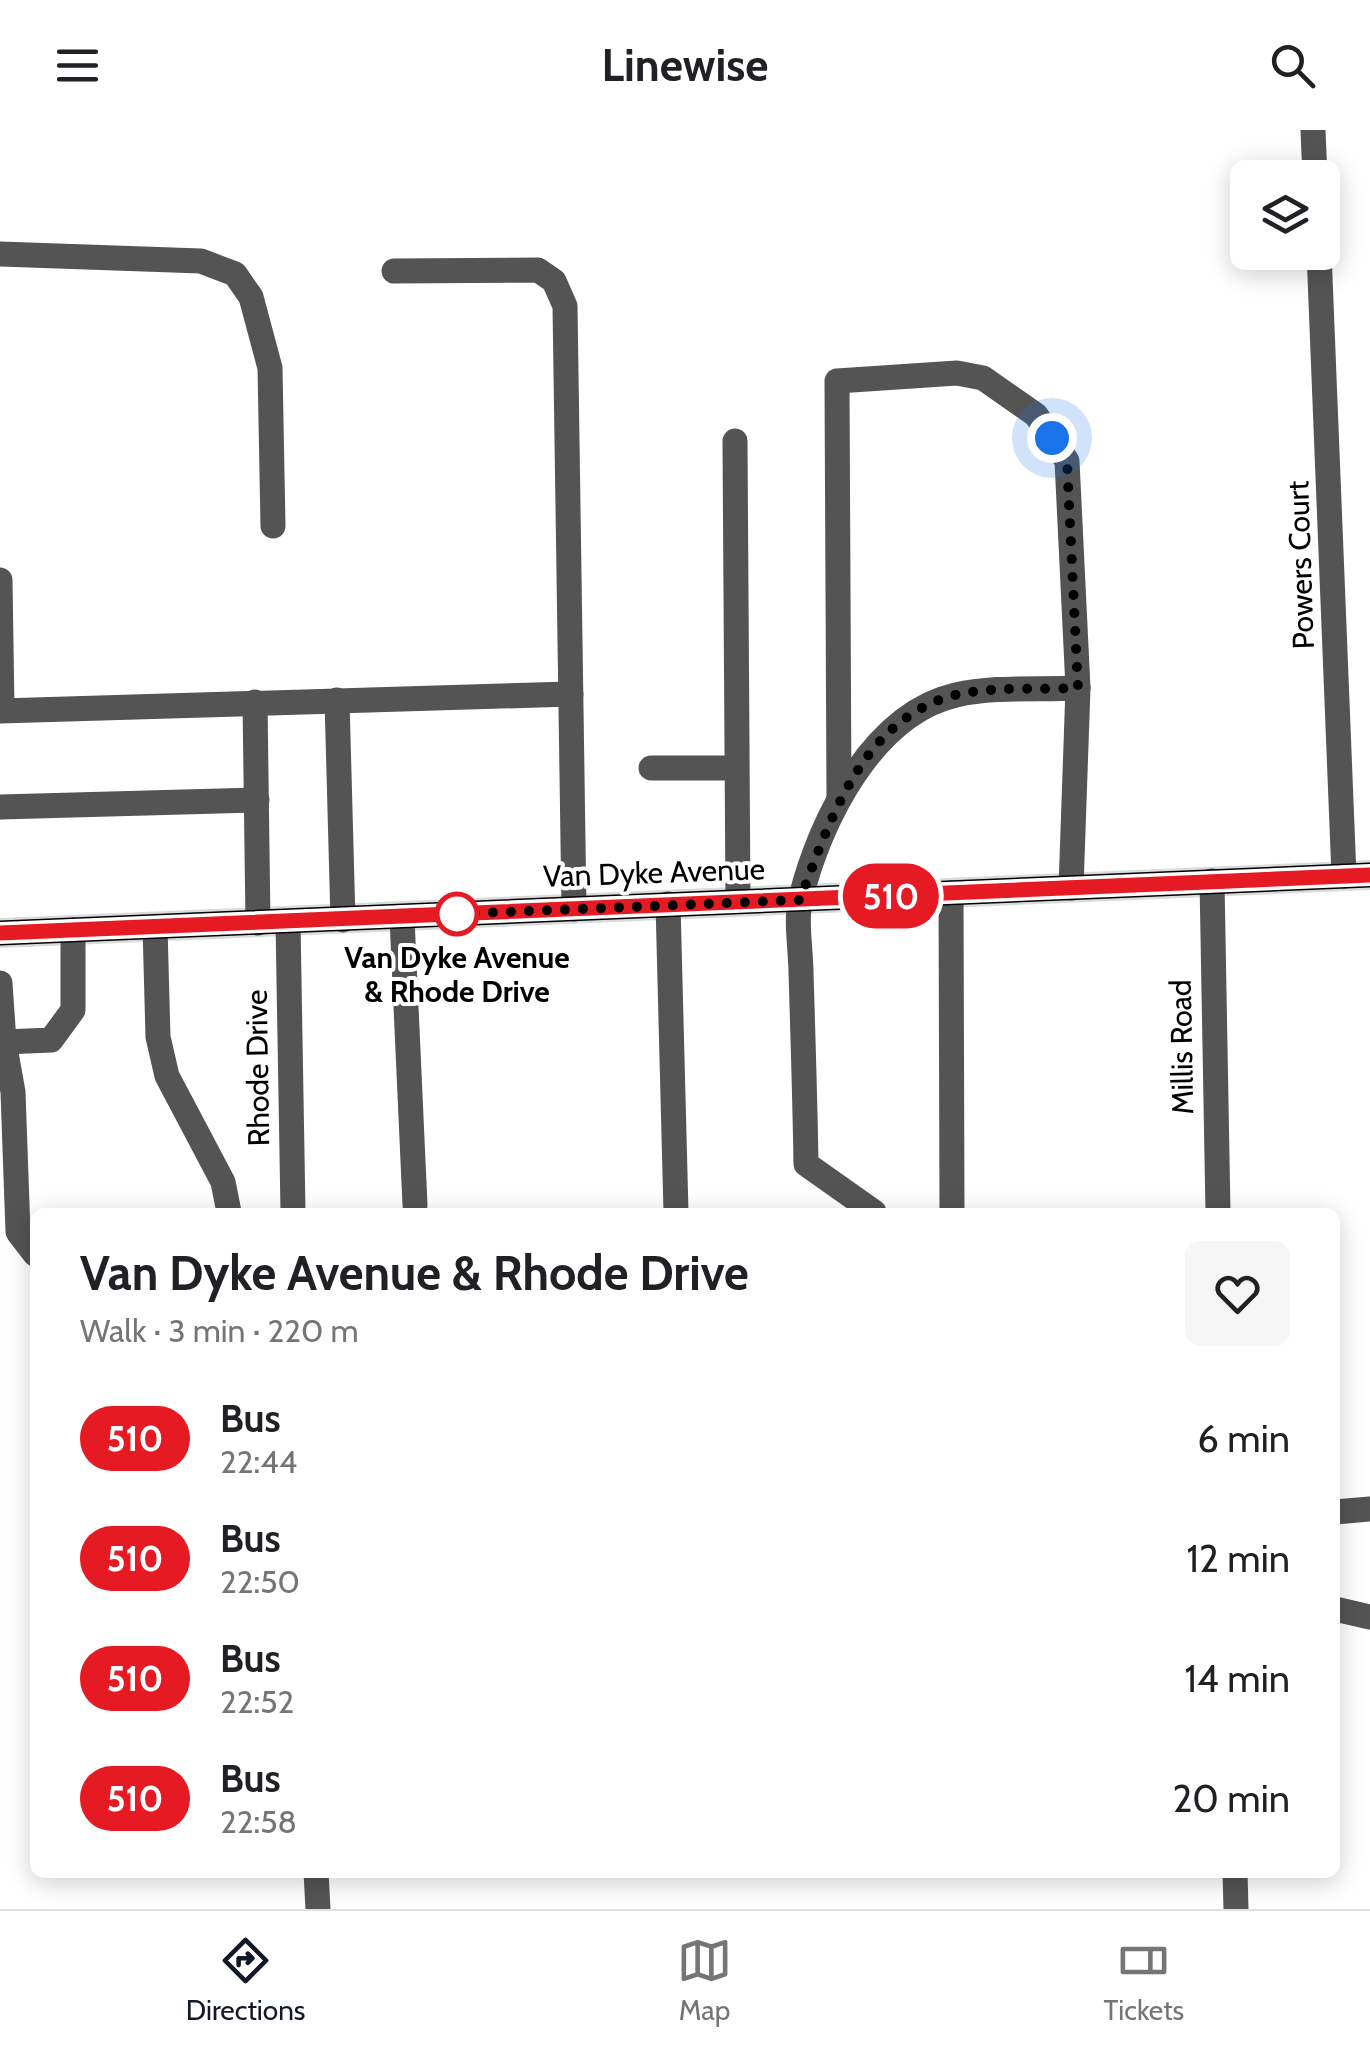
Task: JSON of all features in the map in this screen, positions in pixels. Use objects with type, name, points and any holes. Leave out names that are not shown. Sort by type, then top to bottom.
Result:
[{"type":"main road","name":"Van Dyke Avenue","points":[[0,932],[1357,875]]},
{"type":"street","points":[[1313,130],[1314,160]]},
{"type":"street","points":[[0,254],[201,261],[235,274],[252,296],[270,368],[273,526]]},
{"type":"street","points":[[394,271],[538,270],[554,281],[565,306],[574,909]]},
{"type":"street","name":"Powers Court","points":[[1320,270],[1357,875]]},
{"type":"street","points":[[839,798],[837,382],[958,373],[983,378],[1036,415],[1067,461],[1078,688],[1071,888]]},
{"type":"street","points":[[734,442],[738,902]]},
{"type":"street","points":[[0,580],[1,710],[572,694]]},
{"type":"street","points":[[868,1208],[806,1164],[800,900],[839,798],[898,722],[924,706],[958,694],[1078,688]]},
{"type":"street","points":[[337,700],[343,920]]},
{"type":"street","points":[[255,702],[258,923]]},
{"type":"street","points":[[651,768],[734,768]]},
{"type":"street","points":[[0,807],[257,800]]},
{"type":"street","name":"Millis Road","points":[[1212,881],[1218,1208]]},
{"type":"street","points":[[951,893],[952,1208]]},
{"type":"street","points":[[668,904],[676,1208]]},
{"type":"street","points":[[402,918],[415,1205]]},
{"type":"street","name":"Rhode Drive","points":[[288,922],[294,1208]]},
{"type":"street","points":[[155,927],[158,1038],[167,1076],[222,1182],[228,1208]]},
{"type":"street","points":[[4,1042],[51,1040],[73,1010],[73,930]]},
{"type":"street","points":[[0,983],[4,1042],[13,1092],[18,1232],[30,1248]]},
{"type":"street","points":[[1340,1512],[1370,1509]]},
{"type":"street","points":[[1340,1610],[1370,1617]]},
{"type":"street","points":[[316,1878],[318,1909]]},
{"type":"street","points":[[1234,1878],[1236,1909]]},
{"type":"bus line","name":"510","points":[[0,933],[1370,875]]},
{"type":"place","name":"Van Dyke Avenue & Rhode Drive","points":[[457,914]]},
{"type":"route","points":[[457,914],[800,900],[839,798],[898,722],[924,706],[958,694],[1078,688],[1067,461],[1052,438]]}]
